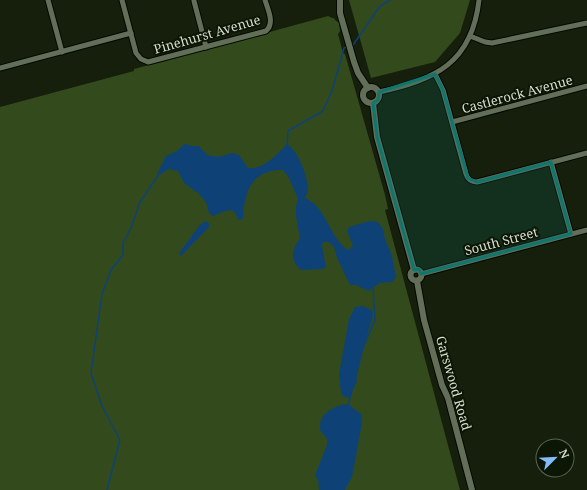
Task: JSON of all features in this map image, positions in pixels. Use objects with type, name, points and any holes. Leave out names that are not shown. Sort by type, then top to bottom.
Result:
[{"type":"street","points":[[48,0],[62,52]]},
{"type":"street","name":"Pinehurst Avenue","points":[[122,0],[136,53],[146,62],[265,31],[270,26],[271,20],[266,0]]},
{"type":"street","points":[[340,0],[340,13],[354,62],[358,73],[368,88]]},
{"type":"street","points":[[379,92],[418,82],[435,74],[455,58],[470,36],[476,17],[479,0]]},
{"type":"street","points":[[194,1],[206,46]]},
{"type":"street","points":[[470,36],[492,43],[587,23]]},
{"type":"street","points":[[0,68],[131,33]]},
{"type":"street","points":[[435,74],[443,90],[469,182],[477,182],[587,153]]},
{"type":"street","name":"Castlerock Avenue","points":[[452,122],[587,86]]},
{"type":"street","points":[[374,103],[369,103],[364,100],[363,93],[368,88],[374,88],[379,92]]},
{"type":"street","points":[[379,92],[378,99],[374,103],[377,137],[414,270],[411,273],[411,276],[413,280],[417,281],[421,278],[421,274],[419,270],[414,270]]},
{"type":"street","points":[[551,162],[571,234]]},
{"type":"street","name":"South Street","points":[[421,274],[587,230]]},
{"type":"street","name":"Garswood Road","points":[[417,281],[424,320],[442,384],[448,398],[472,490]]},
{"type":"highlighted area","points":[[435,74],[443,90],[468,178],[477,182],[551,162],[571,234],[421,274],[419,269],[414,270],[377,137],[373,103],[378,100],[379,92]]},
{"type":"green space","points":[[349,0],[470,0],[460,33],[435,62],[371,78]]},
{"type":"green space","points":[[328,16],[334,18],[339,23],[340,31],[338,34],[385,195],[388,209],[385,210],[460,490],[0,490],[0,107]]},
{"type":"water","points":[[184,144],[199,146],[207,155],[218,157],[233,153],[239,155],[248,168],[254,168],[265,164],[275,157],[287,144],[299,158],[306,177],[308,189],[305,198],[318,208],[336,238],[348,250],[353,246],[347,231],[349,227],[369,221],[378,222],[383,229],[385,239],[392,256],[396,277],[392,282],[380,283],[368,291],[356,285],[350,285],[337,258],[334,247],[329,242],[323,242],[322,246],[326,267],[324,269],[301,270],[293,258],[295,247],[300,238],[296,213],[298,199],[289,178],[283,170],[264,173],[252,184],[245,200],[243,219],[238,220],[234,212],[231,210],[224,211],[213,216],[209,213],[206,202],[198,193],[184,183],[178,171],[168,169],[160,175],[157,174],[166,156],[177,151]]},
{"type":"water","points":[[205,221],[209,223],[209,227],[180,256],[179,253],[199,226]]},
{"type":"water","points":[[363,306],[372,310],[373,316],[356,372],[357,381],[349,398],[343,396],[341,393],[339,374],[349,319],[355,307]]},
{"type":"water","points":[[348,404],[361,414],[362,423],[352,477],[345,490],[319,490],[318,480],[315,475],[327,445],[327,439],[320,430],[321,420],[326,413],[332,409]]},
{"type":"waterway","points":[[351,46],[380,6],[390,0]]},
{"type":"waterway","points":[[287,145],[288,131],[323,111],[332,91],[344,48],[347,47]]},
{"type":"waterway","points":[[107,490],[120,440],[102,406],[91,373],[102,294],[111,270],[123,255],[123,243],[131,228],[140,202],[159,174]]},
{"type":"waterway","points":[[356,376],[363,348],[375,320],[373,287]]},
{"type":"waterway","points":[[348,405],[352,391]]}]
